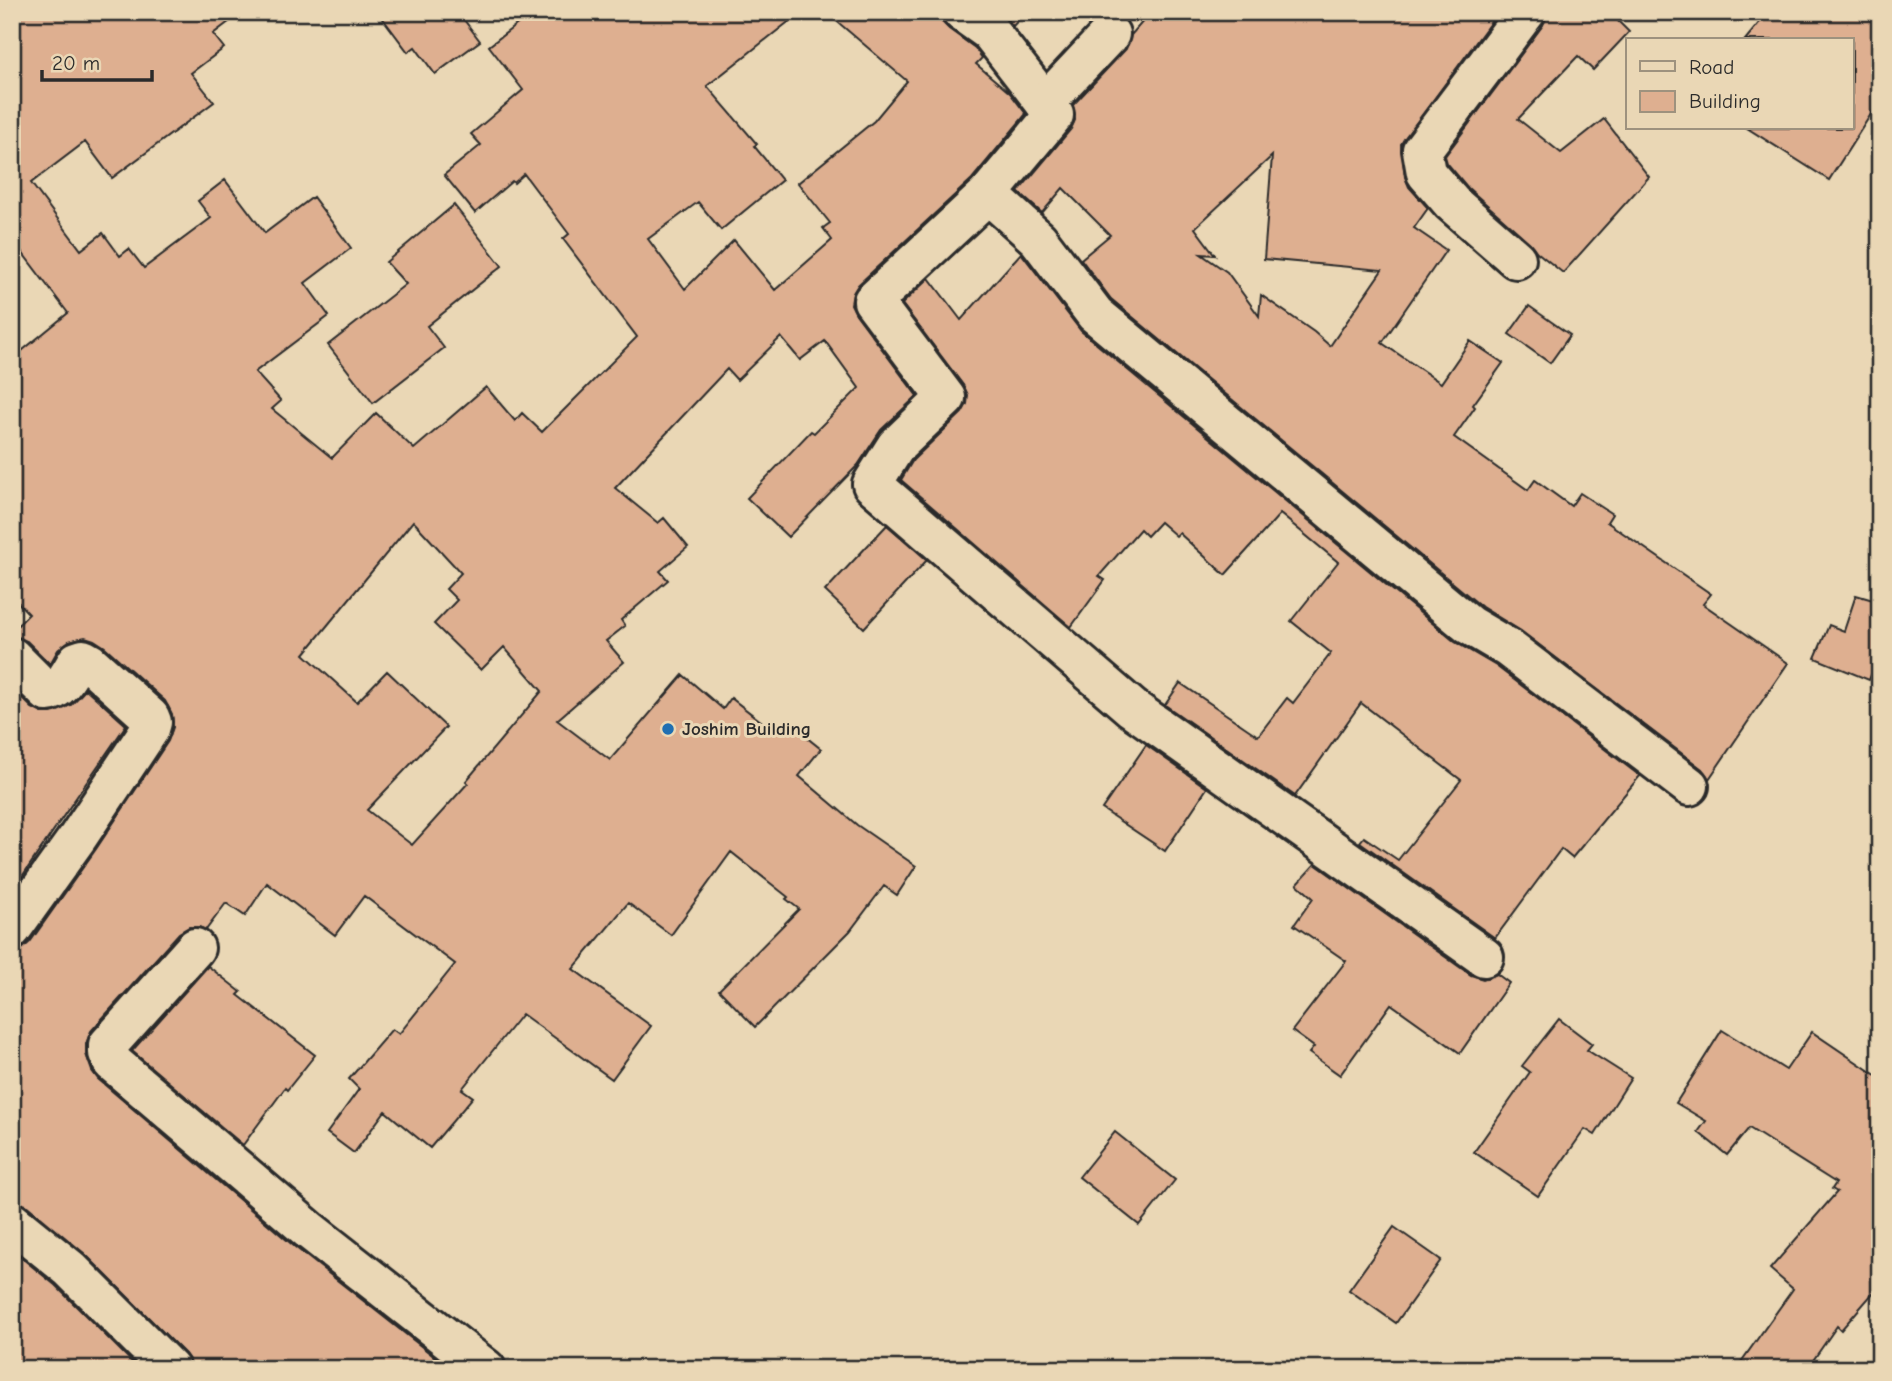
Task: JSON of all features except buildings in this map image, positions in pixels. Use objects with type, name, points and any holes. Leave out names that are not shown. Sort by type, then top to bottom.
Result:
[{"type":"street","points":[[962,12],[990,32],[1054,115],[988,194],[873,301],[946,398],[896,446],[872,484],[1132,708],[1484,957]]},
{"type":"street","points":[[1516,259],[1452,203],[1426,173],[1422,150],[1525,12]]},
{"type":"street","points":[[1045,103],[1110,34]]},
{"type":"street","points":[[988,194],[1038,239],[1095,314],[1469,625],[1508,648],[1689,786]]},
{"type":"street","points":[[12,657],[47,692],[54,692],[59,688],[77,661],[83,659],[150,717],[152,722],[150,729],[78,837],[12,929]]},
{"type":"street","points":[[195,948],[108,1045],[112,1062],[309,1230],[486,1369]]},
{"type":"street","points":[[12,1222],[70,1269],[170,1369]]},
{"type":"place","name":"Joshim Building","points":[[668,729]]}]
